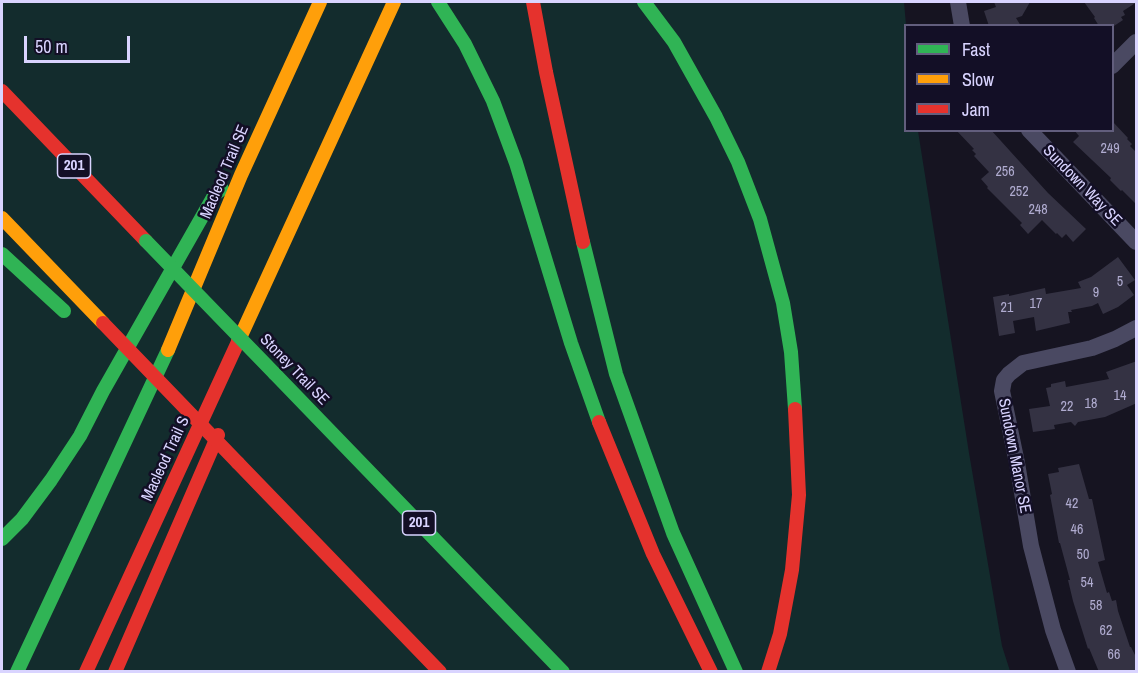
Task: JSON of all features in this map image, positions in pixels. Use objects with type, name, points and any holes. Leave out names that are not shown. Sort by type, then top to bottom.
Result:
[{"type":"highway","name":"Macleod Trail SE","points":[[17,672],[165,358],[241,175],[320,2]]},
{"type":"highway","points":[[265,315],[276,261],[394,2]]},
{"type":"highway","points":[[438,2],[465,44],[493,101],[523,184],[571,343],[610,452],[653,554],[711,672]]},
{"type":"highway","points":[[533,2],[581,233],[616,374],[673,533],[736,672]]},
{"type":"highway","points":[[644,2],[674,42],[738,162],[760,219],[783,303],[791,352],[799,495],[792,570],[780,634],[768,672]]},
{"type":"highway","name":"Stoney Trail SE","points":[[2,91],[563,672]]},
{"type":"highway","points":[[2,539],[22,519],[80,436],[103,391],[215,194],[241,175]]},
{"type":"highway","points":[[2,218],[440,672]]},
{"type":"highway","points":[[2,255],[75,321]]},
{"type":"highway","name":"Macleod Trail S","points":[[86,672],[276,261]]},
{"type":"highway","points":[[246,368],[257,336]]},
{"type":"highway","points":[[111,354],[211,435]]},
{"type":"highway","points":[[115,672],[224,420]]},
{"type":"street","points":[[957,2],[962,24]]},
{"type":"street","points":[[1114,65],[1137,42]]},
{"type":"street","name":"Sundown Way SE","points":[[1037,133],[1137,242]]},
{"type":"street","name":"Sundown Manor SE","points":[[1068,672],[1053,630],[1031,546],[1002,391],[1004,380],[1023,363],[1092,348],[1137,328]]},
{"type":"green space","points":[[2,2],[904,2],[906,24],[904,24],[904,132],[918,132],[969,453],[1002,646],[1010,671],[2,671]]},
{"type":"building","points":[[994,2],[1030,2],[1022,16],[1016,18],[1020,24],[988,24],[984,11],[996,7]]},
{"type":"building","points":[[1084,2],[1137,2],[1123,11],[1125,15],[1121,17],[1123,20],[1114,26],[1114,24],[1098,24]]},
{"type":"building","points":[[1114,123],[1128,138],[1132,144],[1130,146],[1137,153],[1137,205],[1073,142],[1079,136],[1076,132],[1114,132]]},
{"type":"building","points":[[958,132],[993,132],[1048,193],[1086,229],[1073,242],[1066,234],[1062,238],[1056,234],[1042,220],[1028,234],[1020,225],[1022,223],[981,179],[989,172],[974,156],[976,154],[972,150],[974,149]]},
{"type":"building","points":[[1118,257],[1135,280],[1127,285],[1134,295],[1118,307],[1103,314],[1098,303],[1071,310],[1072,312],[1068,312],[1070,323],[1036,331],[1034,317],[1013,321],[1015,333],[999,336],[993,297],[1045,288],[1046,294],[1081,288],[1078,282],[1091,277]]},
{"type":"building","points":[[1137,361],[1137,403],[1105,417],[1078,422],[1075,426],[1071,422],[1054,425],[1055,429],[1033,432],[1029,409],[1050,406],[1046,388],[1051,387],[1051,384],[1065,381],[1066,387],[1109,379],[1106,372]]},
{"type":"building","points":[[1079,464],[1089,499],[1092,499],[1105,560],[1098,562],[1107,593],[1109,592],[1112,601],[1116,600],[1130,647],[1137,659],[1137,672],[1099,672],[1088,649],[1073,601],[1068,580],[1070,580],[1059,543],[1048,474],[1059,472],[1058,468]]},
{"type":"traffic: fast","points":[[438,2],[465,44],[493,101],[516,163],[571,343],[599,422]]},
{"type":"traffic: fast","points":[[644,2],[674,42],[716,117],[738,162],[760,219],[783,303],[791,352],[795,409]]},
{"type":"traffic: fast","points":[[2,539],[22,519],[80,436],[103,391],[215,194],[222,189]]},
{"type":"traffic: fast","points":[[146,241],[275,374]]},
{"type":"traffic: fast","points":[[583,242],[616,374],[673,533],[736,672]]},
{"type":"traffic: fast","points":[[2,254],[64,311]]},
{"type":"traffic: fast","points":[[17,672],[168,350]]},
{"type":"traffic: fast","points":[[275,374],[563,672]]},
{"type":"traffic: slow","points":[[168,350],[241,175],[320,2]]},
{"type":"traffic: slow","points":[[238,342],[394,2]]},
{"type":"traffic: slow","points":[[2,218],[103,323]]},
{"type":"traffic: jam","points":[[533,2],[583,242]]},
{"type":"traffic: jam","points":[[2,91],[146,241]]},
{"type":"traffic: jam","points":[[103,323],[238,463]]},
{"type":"traffic: jam","points":[[86,672],[238,342]]},
{"type":"traffic: jam","points":[[768,672],[780,634],[792,570],[799,495],[795,409]]},
{"type":"traffic: jam","points":[[599,422],[653,554],[711,672]]},
{"type":"traffic: jam","points":[[115,672],[218,435]]},
{"type":"traffic: jam","points":[[238,463],[440,672]]}]
